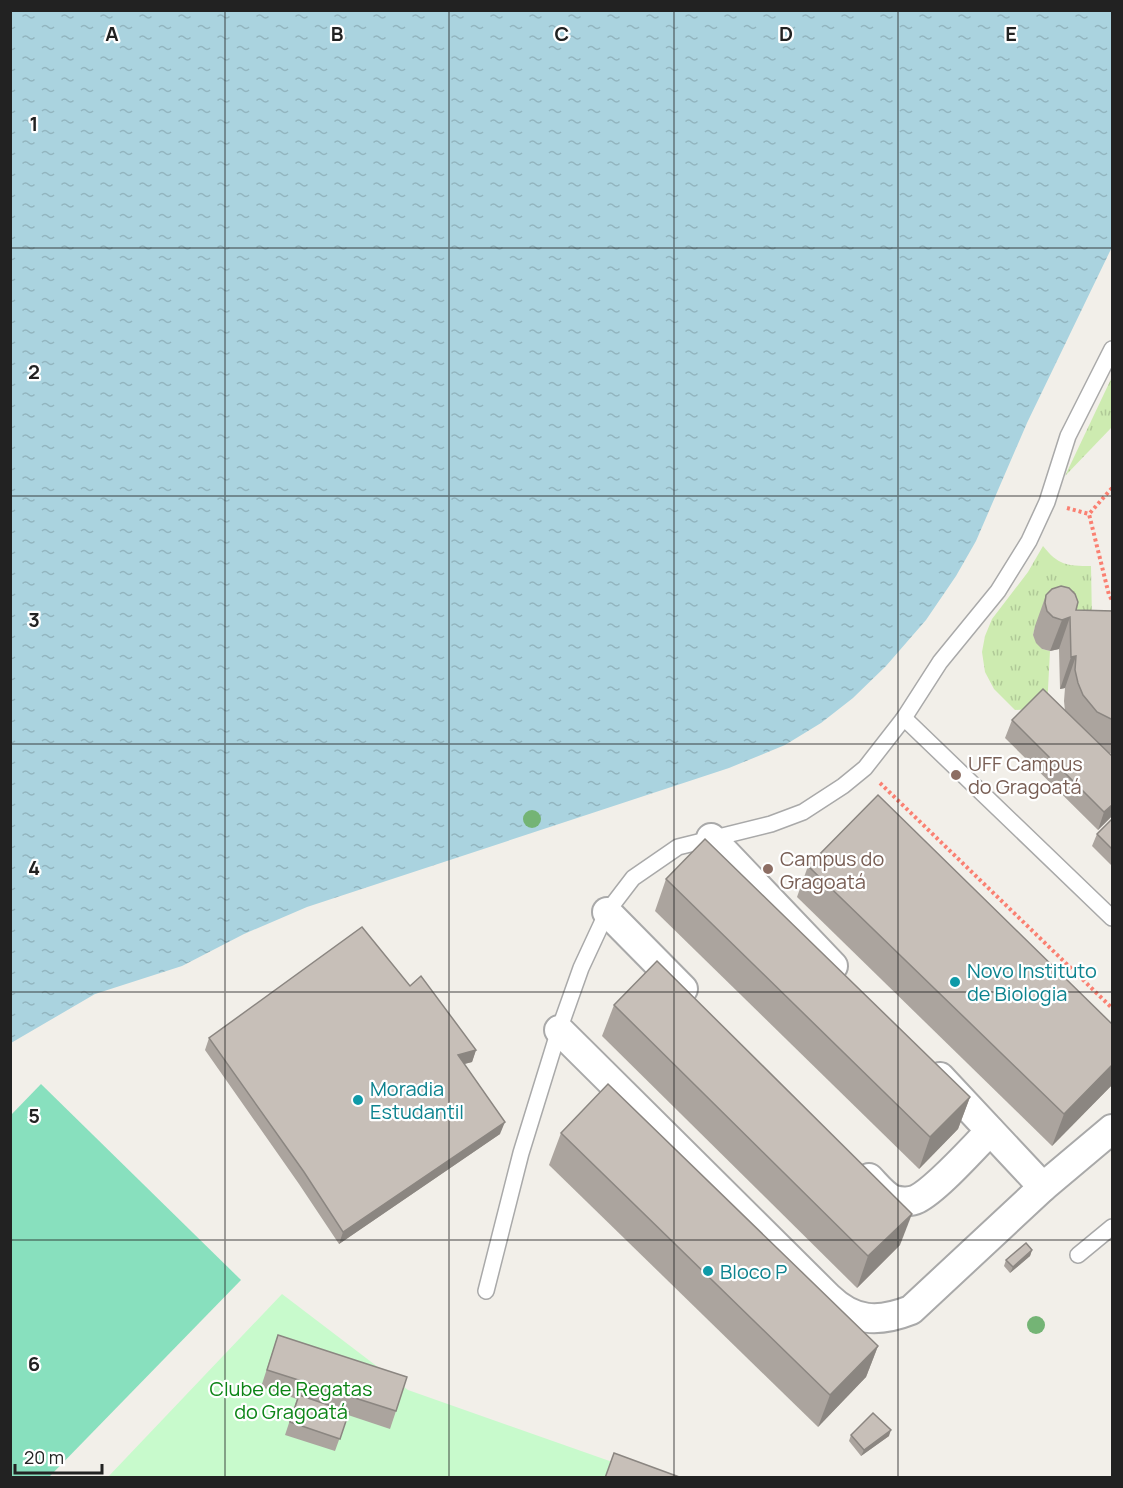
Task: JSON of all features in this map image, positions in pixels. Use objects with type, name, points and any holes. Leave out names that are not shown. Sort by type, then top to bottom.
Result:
[{"type":"street","points":[[711,838],[851,984]]},
{"type":"street","points":[[607,912],[698,1004]]},
{"type":"street","points":[[559,1030],[828,1297],[851,1314],[878,1319],[912,1310],[1043,1187],[1113,1129]]},
{"type":"street","points":[[925,1062],[1043,1187]]},
{"type":"street","points":[[848,1156],[885,1193],[894,1200],[905,1202],[915,1200],[934,1186],[990,1131]]},
{"type":"lane","points":[[486,1291],[520,1153],[559,1030],[581,968],[607,912],[633,878],[678,848],[771,824],[803,812],[843,786],[865,768],[904,718],[940,662],[999,591],[1029,542],[1047,502],[1068,436],[1113,349]]},
{"type":"lane","points":[[904,718],[1113,918]]},
{"type":"lane","points":[[1078,1256],[1113,1227]]},
{"type":"path","points":[[1113,489],[1089,514],[1109,595],[1113,600]]},
{"type":"path","points":[[865,768],[1113,1008]]},
{"type":"green space","points":[[1112,377],[1112,427],[1065,476]]},
{"type":"green space","points":[[1043,546],[1058,561],[1075,566],[1091,566],[1092,620],[1041,620],[1035,627],[1033,635],[1042,649],[1050,651],[1047,708],[1015,710],[994,689],[985,672],[982,652],[992,619],[1028,572]]},
{"type":"green space","points":[[41,1084],[241,1280],[49,1477],[11,1477],[11,1115]]},
{"type":"green space","name":"Clube de Regatas do Gragoatá","points":[[282,1294],[408,1390],[655,1477],[107,1478]]},
{"type":"water","points":[[11,10],[1112,11],[1112,247],[1027,423],[976,541],[956,576],[926,620],[886,666],[853,698],[821,723],[785,745],[729,768],[307,907],[244,934],[182,966],[95,994],[11,1043]]},
{"type":"building","points":[[1061,586],[1069,588],[1075,594],[1078,602],[1076,610],[1113,611],[1113,720],[1097,712],[1083,695],[1075,670],[1076,656],[1071,657],[1070,617],[1062,620],[1053,617],[1047,611],[1046,595],[1052,589]]},
{"type":"building","points":[[1043,689],[1113,757],[1113,804],[1104,812],[1012,720]]},
{"type":"building","name":"Novo Instituto de Biologia","points":[[878,795],[1113,1025],[1113,1064],[1064,1114],[808,866]]},
{"type":"building","points":[[1113,818],[1113,850],[1097,834]]},
{"type":"building","points":[[705,839],[970,1097],[930,1137],[666,879]]},
{"type":"building","name":"Moradia Estudantil","points":[[362,927],[410,986],[421,976],[476,1050],[458,1055],[505,1122],[343,1232],[304,1172],[209,1038]]},
{"type":"building","points":[[657,961],[912,1214],[868,1256],[614,1005]]},
{"type":"building","points":[[608,1084],[878,1346],[830,1395],[561,1133]]},
{"type":"building","points":[[1026,1243],[1032,1250],[1013,1267],[1006,1260]]},
{"type":"building","points":[[278,1335],[407,1377],[396,1411],[267,1370]]},
{"type":"building","points":[[299,1395],[349,1412],[340,1439],[290,1422]]},
{"type":"building","points":[[873,1413],[891,1430],[864,1450],[851,1435]]},
{"type":"building","points":[[614,1453],[682,1478],[605,1478]]},
{"type":"place","name":"UFF Campus do Gragoatá","points":[[956,775]]},
{"type":"place","name":"Campus do Gragoatá","points":[[768,869]]},
{"type":"place","name":"Novo Instituto de Biologia","points":[[955,982]]},
{"type":"place","name":"Moradia Estudantil","points":[[358,1100]]},
{"type":"place","name":"Bloco P","points":[[708,1271]]}]
